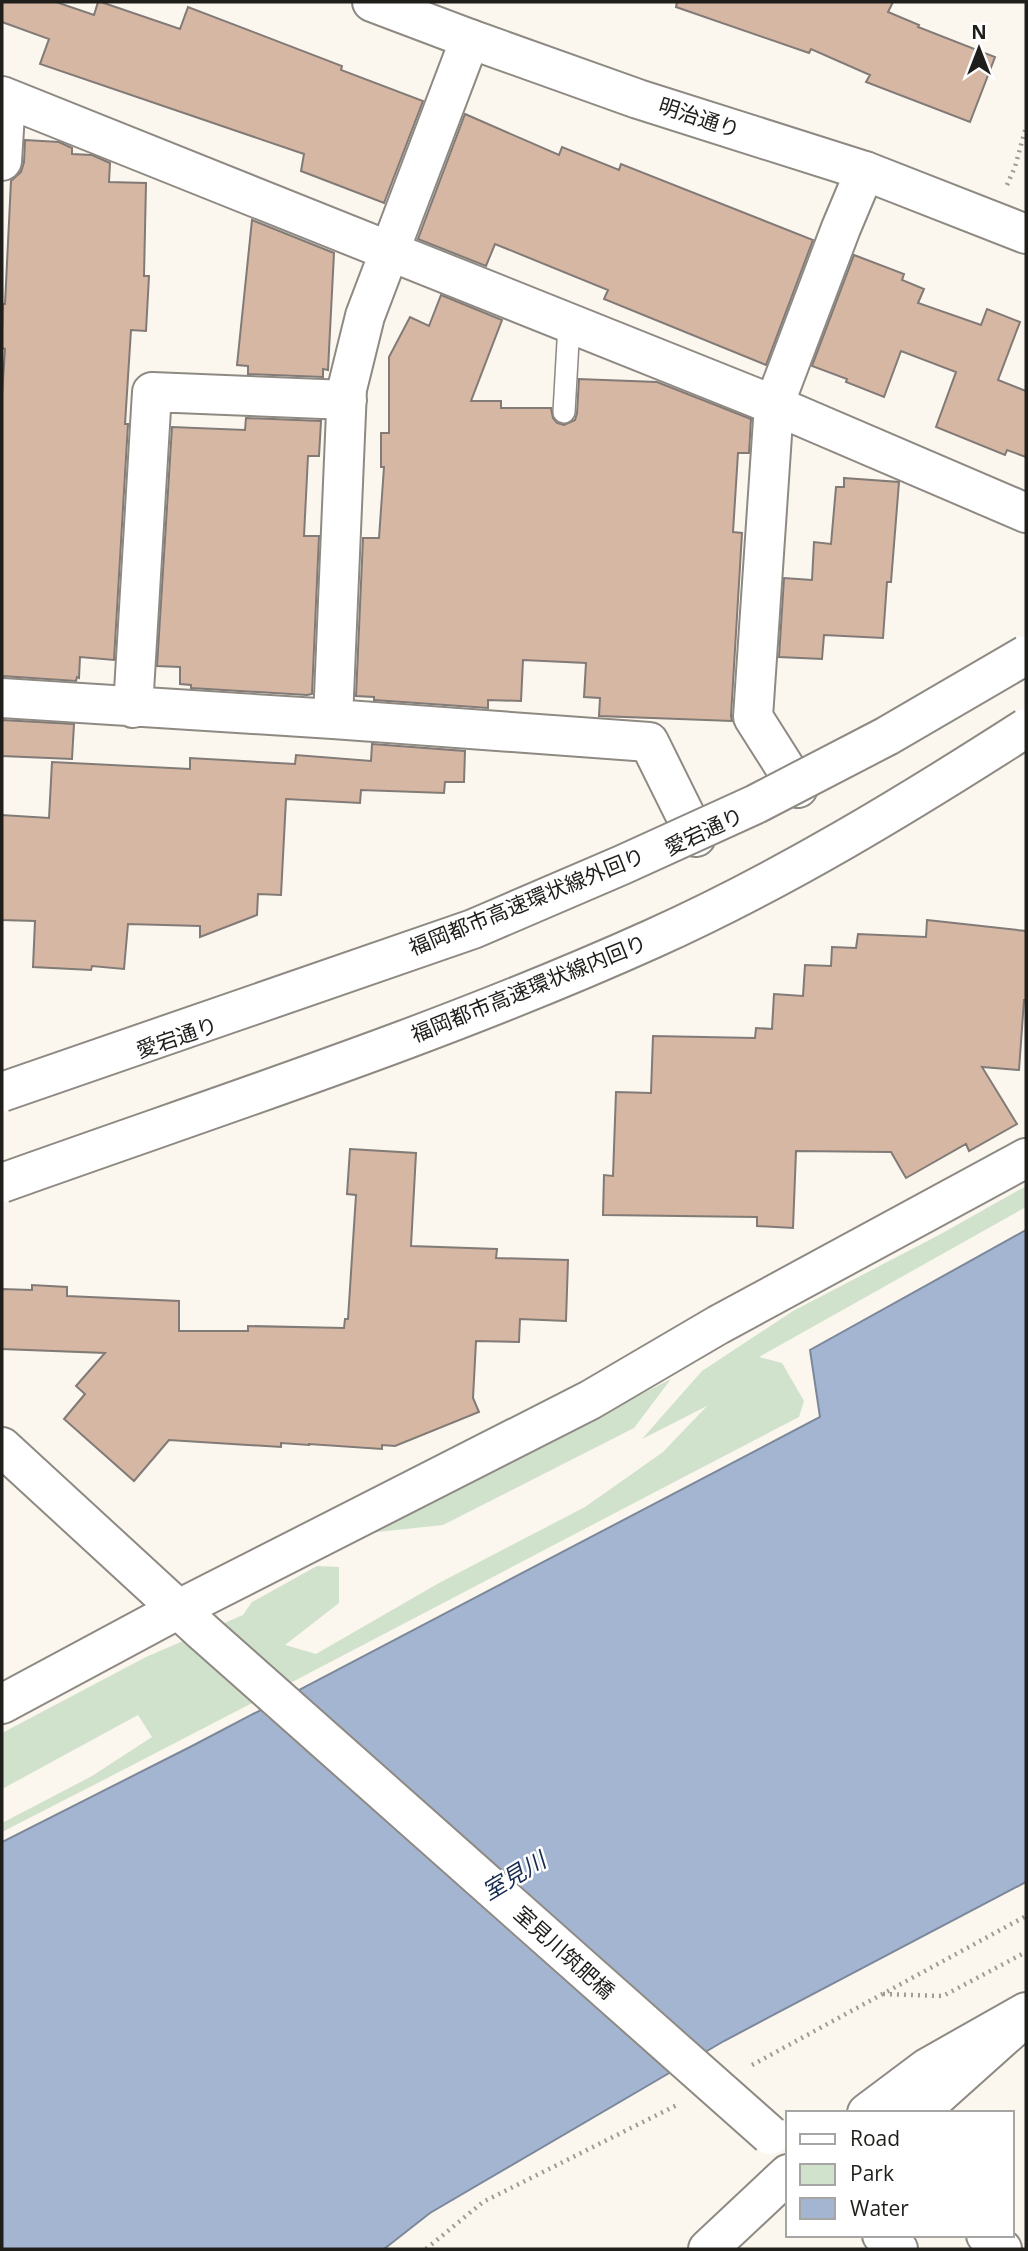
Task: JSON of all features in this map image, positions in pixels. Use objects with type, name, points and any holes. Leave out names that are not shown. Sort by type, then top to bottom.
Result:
[{"type":"main road","name":"明治通り","points":[[372,2],[638,99],[865,171],[1026,234]]},
{"type":"main road","points":[[333,719],[347,389],[365,316],[470,39]]},
{"type":"main road","points":[[2,161],[4,97],[775,405],[1026,513]]},
{"type":"main road","points":[[798,788],[753,717],[775,405],[865,171]]},
{"type":"main road","points":[[133,708],[152,391],[347,400]]},
{"type":"main road","name":"愛宕通り","points":[[3,1093],[285,1001],[493,925],[696,837],[798,788],[1026,643]]},
{"type":"main road","name":"福岡都市高速環状線外回り","points":[[3,1093],[473,929],[756,804],[887,736],[1026,655]]},
{"type":"main road","points":[[2,698],[649,742],[696,837]]},
{"type":"main road","name":"福岡都市高速環状線内回り","points":[[2,1183],[486,1009],[654,938],[788,870],[894,811],[1026,728]]},
{"type":"main road","points":[[2,1175],[517,996],[692,923],[854,840],[1026,738]]},
{"type":"main road","points":[[2,1704],[190,1621],[590,1400],[718,1325],[1026,1158]]},
{"type":"main road","name":"室見川筑肥橋","points":[[2,1447],[190,1621],[779,2143]]},
{"type":"main road","points":[[870,2111],[927,2068],[1026,2014]]},
{"type":"main road","points":[[920,2111],[1026,2014]]},
{"type":"main road","points":[[708,2249],[786,2176]]},
{"type":"main road","points":[[884,2237],[898,2249]]},
{"type":"main road","points":[[988,2237],[1002,2249]]},
{"type":"lane","points":[[564,412],[569,324]]},
{"type":"path","points":[[991,221],[1014,167],[1026,127]]},
{"type":"path","points":[[882,1994],[943,1996],[1026,1952]]},
{"type":"green space","points":[[1026,1186],[1026,1207],[759,1357],[782,1363],[804,1401],[799,1417],[2,1832],[2,1823],[92,1776],[152,1737],[138,1715],[2,1789],[2,1733],[146,1657],[243,1615],[252,1602],[317,1566],[339,1567],[339,1603],[285,1645],[316,1654],[439,1583],[585,1507],[663,1452],[707,1406],[642,1439],[702,1371],[793,1311]]},
{"type":"green space","points":[[671,1379],[634,1428],[443,1525],[368,1533]]},
{"type":"water","name":"室見川","points":[[1026,1230],[1026,1882],[724,2041],[430,2213],[384,2249],[2,2249],[2,1842],[192,1746],[820,1417],[810,1350]]},
{"type":"building","points":[[2,2],[56,2],[94,15],[98,2],[101,2],[180,29],[188,7],[342,66],[341,70],[423,101],[384,203],[301,171],[304,154],[40,64],[49,39],[2,22]]},
{"type":"building","points":[[677,2],[893,2],[888,12],[919,25],[918,27],[995,57],[970,122],[866,82],[870,75],[811,49],[809,53],[676,7]]},
{"type":"building","points":[[465,114],[559,155],[562,147],[619,170],[621,164],[813,240],[766,365],[604,299],[608,290],[495,244],[486,266],[418,239]]},
{"type":"building","points":[[25,140],[59,142],[72,148],[72,154],[92,155],[110,163],[109,182],[146,183],[144,276],[149,276],[146,331],[131,330],[114,660],[80,657],[79,678],[77,677],[76,681],[2,676],[2,396],[5,349],[2,348],[3,304],[11,181],[21,172]]},
{"type":"building","points":[[252,220],[334,253],[328,370],[323,369],[323,377],[248,374],[248,366],[237,365]]},
{"type":"building","points":[[854,255],[904,274],[902,280],[924,289],[918,303],[981,325],[987,309],[1020,322],[998,380],[1026,391],[1026,457],[1007,450],[1005,455],[936,427],[956,372],[901,351],[884,397],[812,366]]},
{"type":"building","points":[[441,295],[502,320],[471,401],[501,401],[501,408],[551,408],[553,418],[564,425],[575,420],[579,379],[657,382],[751,419],[749,453],[738,453],[733,532],[742,533],[732,721],[599,716],[600,698],[584,697],[586,663],[523,660],[521,701],[488,700],[488,708],[374,700],[374,697],[356,696],[363,538],[379,538],[384,467],[381,467],[381,433],[389,433],[389,357],[410,317],[429,326]]},
{"type":"building","points":[[246,418],[321,421],[319,456],[308,456],[304,536],[319,536],[312,694],[191,688],[191,685],[180,684],[180,667],[157,666],[172,427],[245,430]]},
{"type":"building","points":[[844,478],[899,482],[891,582],[887,582],[883,638],[824,635],[822,659],[779,657],[784,578],[812,580],[814,542],[831,544],[836,487],[844,487]]},
{"type":"building","points":[[2,720],[74,724],[72,759],[2,756]]},
{"type":"building","points":[[372,744],[465,751],[464,782],[445,782],[444,793],[361,790],[360,803],[286,799],[281,895],[258,894],[257,915],[200,937],[200,926],[128,924],[124,969],[92,966],[91,970],[33,967],[35,921],[2,920],[2,815],[49,818],[52,762],[190,769],[190,758],[295,764],[296,755],[371,761]]},
{"type":"building","points":[[927,920],[1026,931],[1026,1000],[1019,1070],[982,1067],[1017,1124],[969,1151],[966,1144],[906,1178],[891,1152],[796,1151],[793,1228],[757,1226],[757,1217],[603,1215],[604,1175],[613,1176],[616,1092],[651,1093],[653,1036],[755,1038],[756,1028],[772,1029],[774,994],[803,996],[805,965],[831,966],[832,947],[856,948],[858,934],[926,937]]},
{"type":"building","points":[[350,1149],[416,1153],[411,1246],[497,1249],[496,1258],[568,1260],[566,1321],[520,1319],[519,1342],[476,1341],[473,1398],[479,1412],[395,1446],[382,1445],[382,1449],[281,1443],[281,1447],[169,1440],[134,1481],[64,1419],[85,1394],[76,1386],[105,1353],[2,1349],[2,1289],[32,1290],[32,1285],[67,1287],[67,1296],[179,1301],[179,1331],[248,1331],[248,1326],[344,1328],[345,1319],[348,1319],[356,1195],[347,1194]]}]
